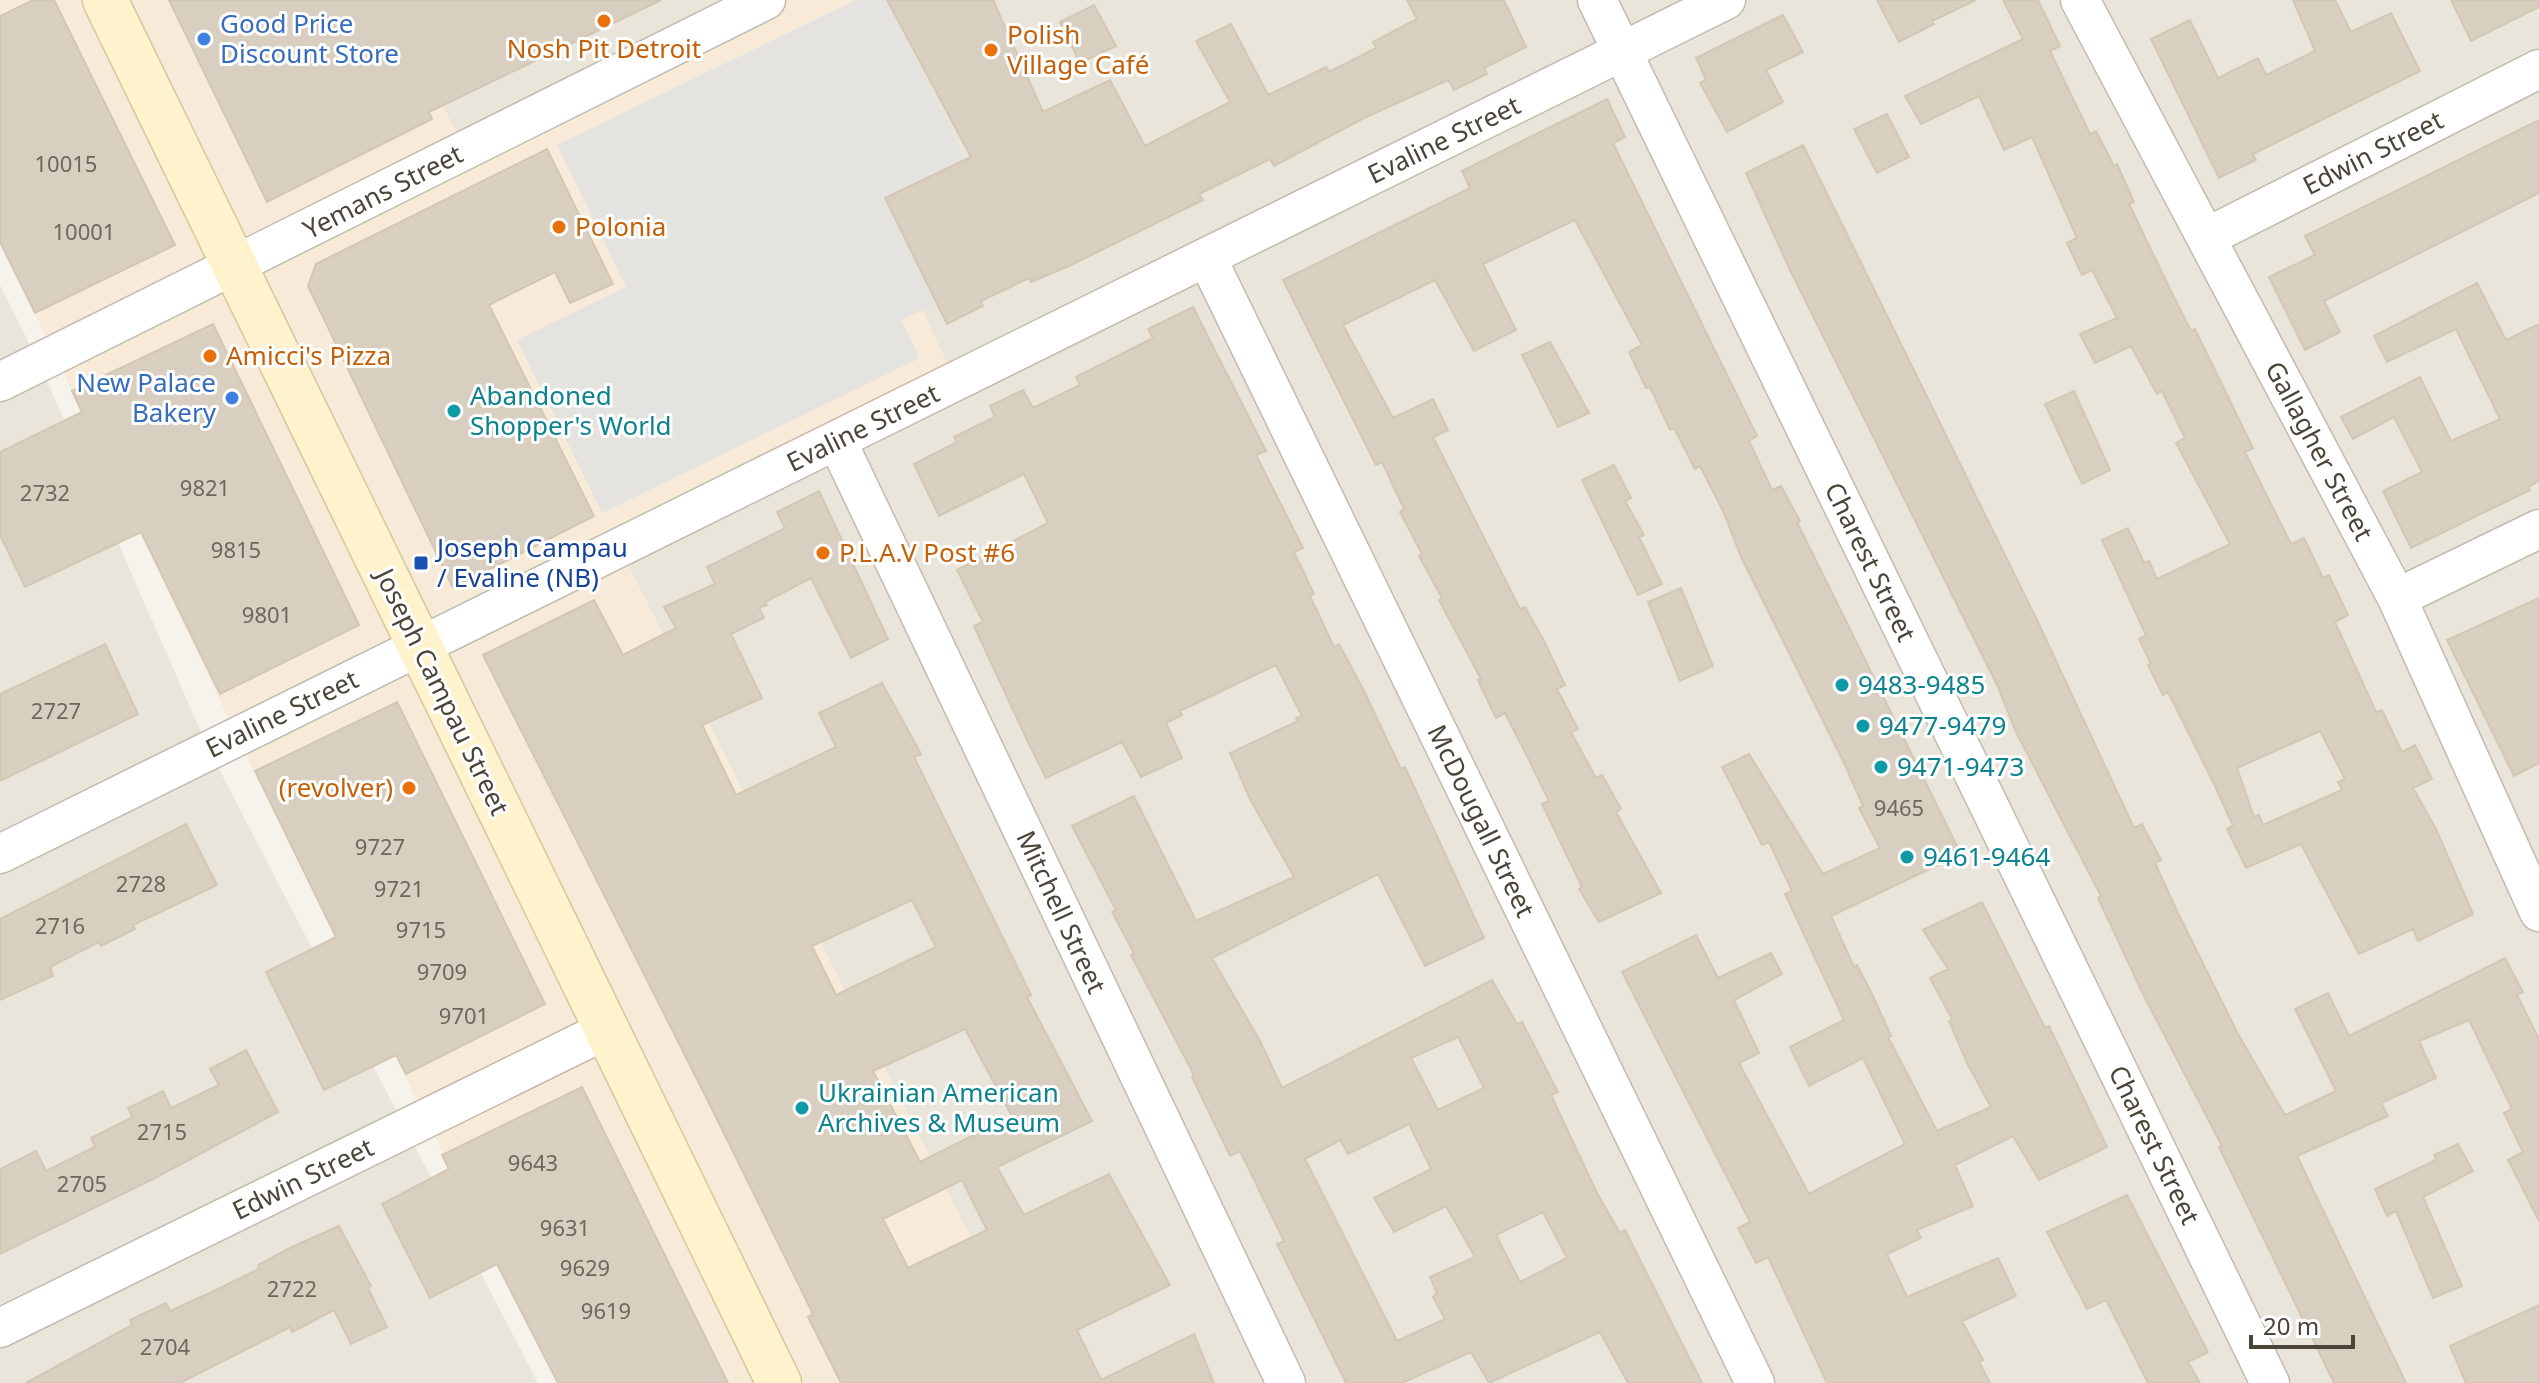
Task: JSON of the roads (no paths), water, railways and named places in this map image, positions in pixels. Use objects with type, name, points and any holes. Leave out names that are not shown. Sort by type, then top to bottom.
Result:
[{"type":"street","name":"Joseph Campau Street","points":[[105,0],[779,1383]]},
{"type":"street","name":"Yemans Street","points":[[0,382],[766,0]]},
{"type":"street","name":"Charest Street","points":[[1597,0],[2270,1383]]},
{"type":"street","name":"Evaline Street","points":[[0,854],[1726,0]]},
{"type":"street","name":"Gallagher Street","points":[[2080,0],[2397,598],[2539,912]]},
{"type":"street","name":"Edwin Street","points":[[2207,237],[2539,69]]},
{"type":"street","name":"McDougall Street","points":[[1207,258],[1755,1383]]},
{"type":"street","name":"Mitchell Street","points":[[837,441],[1286,1383]]},
{"type":"street","points":[[2397,598],[2539,529]]},
{"type":"street","name":"Edwin Street","points":[[0,1328],[606,1030]]},
{"type":"place","name":"Nosh Pit Detroit","points":[[604,21]]},
{"type":"place","name":"Good Price Discount Store","points":[[204,39]]},
{"type":"place","name":"Polish Village Café","points":[[991,50]]},
{"type":"place","name":"Polonia","points":[[559,227]]},
{"type":"place","name":"Amicci's Pizza","points":[[210,356]]},
{"type":"place","name":"New Palace Bakery","points":[[232,398]]},
{"type":"place","name":"Abandoned Shopper's World","points":[[454,411]]},
{"type":"place","name":"P.L.A.V Post #6","points":[[823,553]]},
{"type":"place","name":"Joseph Campau / Evaline (NB)","points":[[421,563]]},
{"type":"place","name":"9483-9485","points":[[1842,685]]},
{"type":"place","name":"9477-9479","points":[[1863,726]]},
{"type":"place","name":"9471-9473","points":[[1881,767]]},
{"type":"place","name":"(revolver)","points":[[409,788]]},
{"type":"place","name":"9461-9464","points":[[1907,857]]},
{"type":"place","name":"Ukrainian American Archives & Museum","points":[[802,1108]]}]
